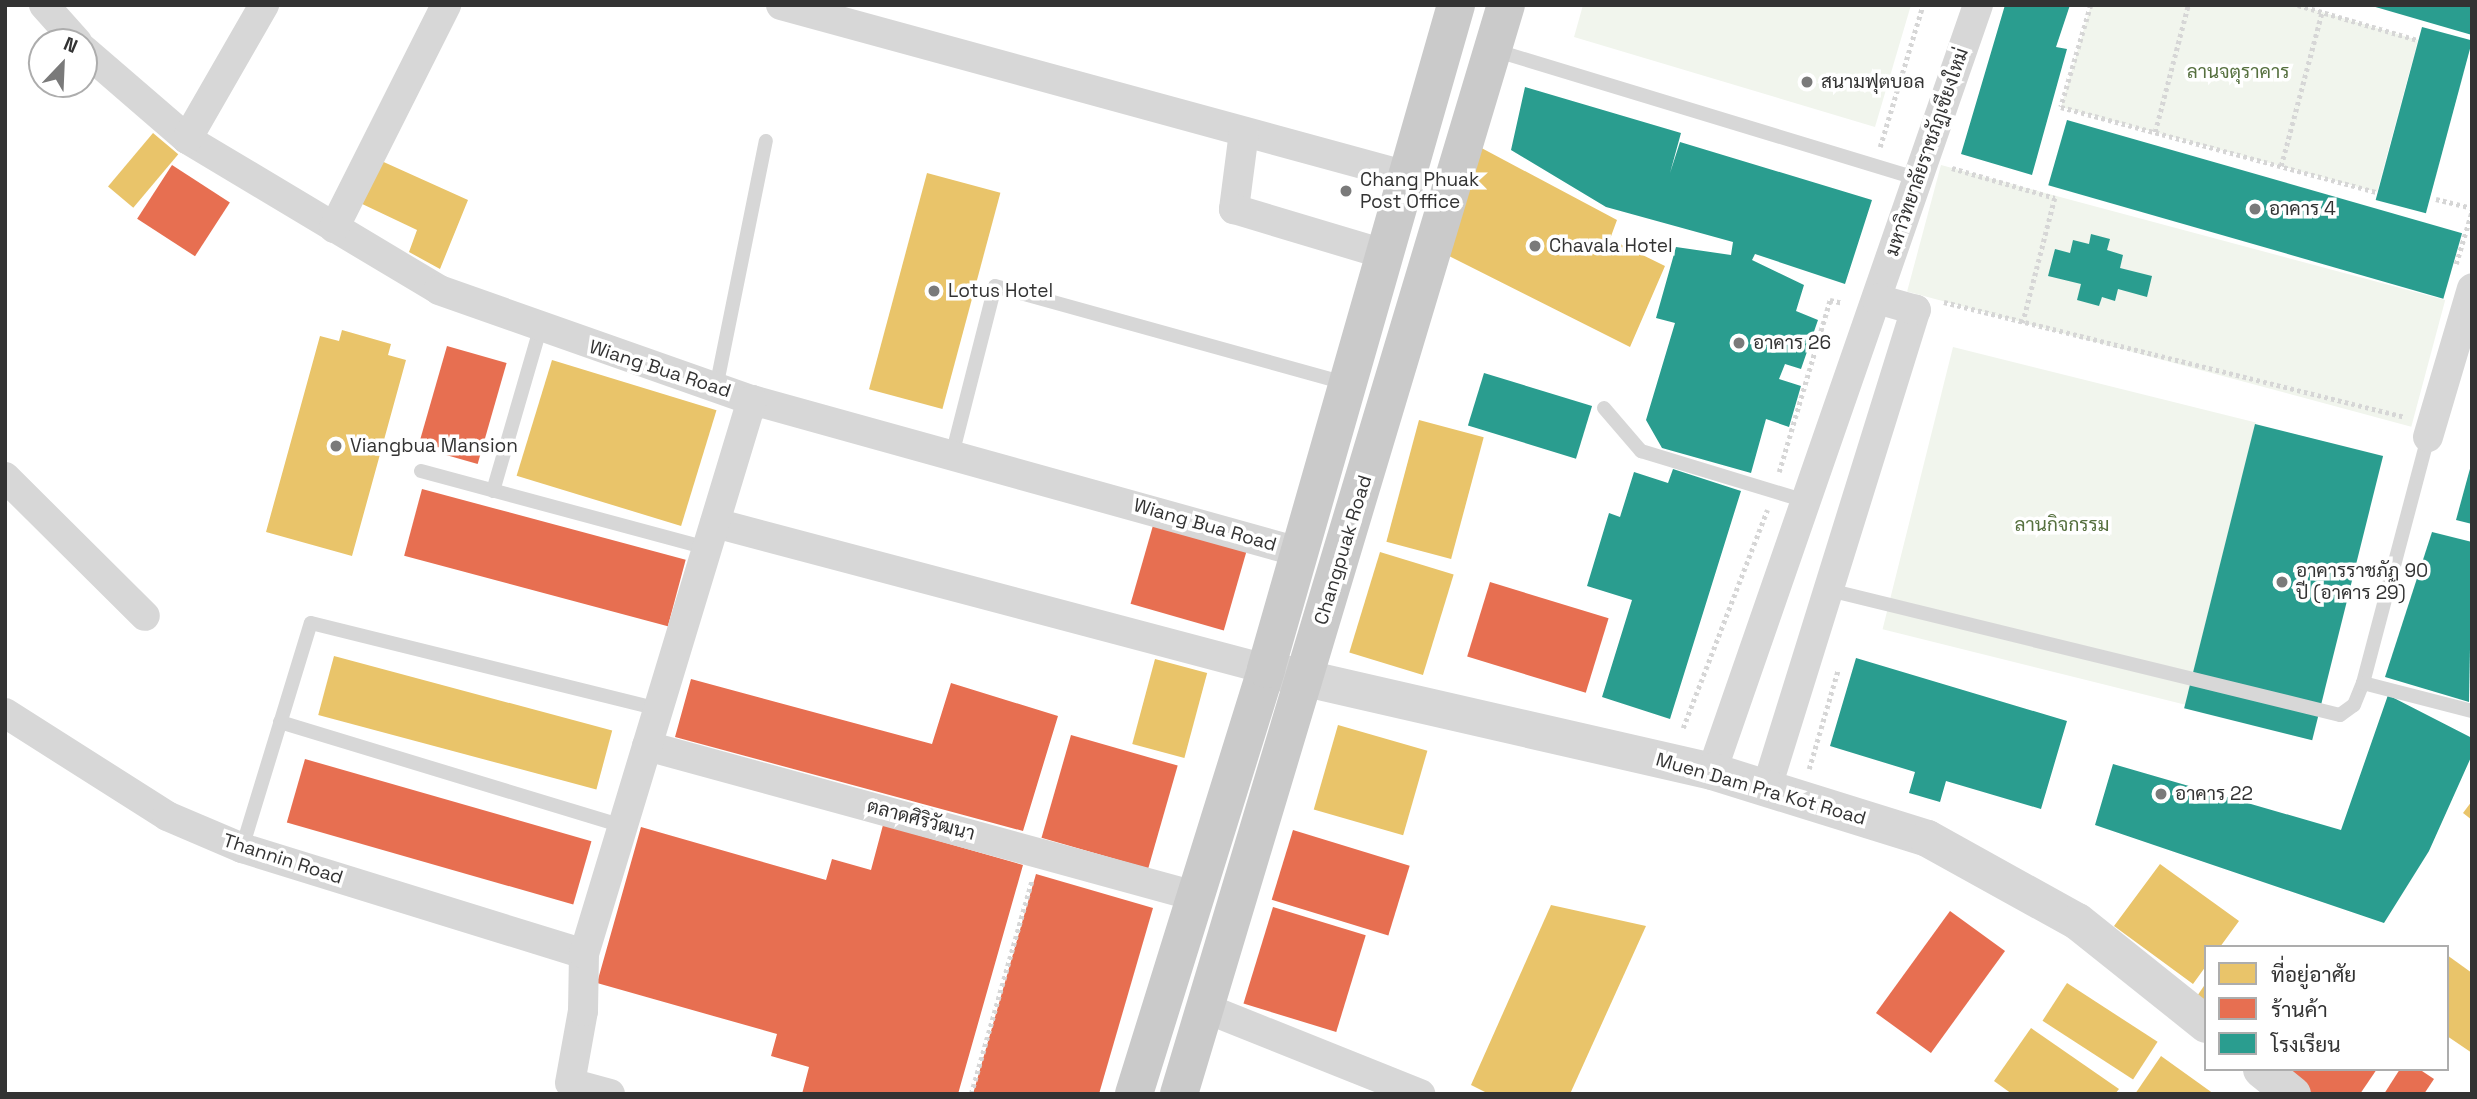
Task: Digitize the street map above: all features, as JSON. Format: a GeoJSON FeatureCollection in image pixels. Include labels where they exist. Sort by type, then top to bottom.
{"type":"FeatureCollection","features":[{"type":"Feature","properties":{"kind":"main road"},"geometry":{"type":"LineString","coordinates":[[1134,1094],[1266,669],[1456,5]]}},
{"type":"Feature","properties":{"kind":"main road","name":"Changpuak Road"},"geometry":{"type":"LineString","coordinates":[[1179,1094],[1506,5]]}},
{"type":"Feature","properties":{"kind":"street"},"geometry":{"type":"LineString","coordinates":[[44,5],[65,28]]}},
{"type":"Feature","properties":{"kind":"street"},"geometry":{"type":"LineString","coordinates":[[187,139],[264,5]]}},
{"type":"Feature","properties":{"kind":"street"},"geometry":{"type":"LineString","coordinates":[[334,228],[446,5]]}},
{"type":"Feature","properties":{"kind":"street"},"geometry":{"type":"LineString","coordinates":[[781,5],[1407,176]]}},
{"type":"Feature","properties":{"kind":"street","name":"มหาวิทยาลัยราชภัฏเชียงใหม่"},"geometry":{"type":"LineString","coordinates":[[1713,771],[1877,299],[1929,172],[1978,5]]}},
{"type":"Feature","properties":{"kind":"street","name":"Wiang Bua Road"},"geometry":{"type":"LineString","coordinates":[[98,62],[187,139],[439,290],[540,329],[752,400],[1299,552]]}},
{"type":"Feature","properties":{"kind":"street"},"geometry":{"type":"LineString","coordinates":[[1244,132],[1234,209],[1384,254]]}},
{"type":"Feature","properties":{"kind":"street"},"geometry":{"type":"LineString","coordinates":[[1767,787],[1916,310],[1877,299]]}},
{"type":"Feature","properties":{"kind":"street"},"geometry":{"type":"LineString","coordinates":[[2428,437],[2465,299]]}},
{"type":"Feature","properties":{"kind":"street"},"geometry":{"type":"LineString","coordinates":[[610,1094],[569,1088],[583,1012],[584,954],[752,400]]}},
{"type":"Feature","properties":{"kind":"street"},"geometry":{"type":"LineString","coordinates":[[5,477],[145,616]]}},
{"type":"Feature","properties":{"kind":"street"},"geometry":{"type":"LineString","coordinates":[[711,535],[1266,669]]}},
{"type":"Feature","properties":{"kind":"street","name":"Muen Dam Pra Kot Road"},"geometry":{"type":"LineString","coordinates":[[1266,669],[1713,771],[1927,838],[2077,921],[2204,1022]]}},
{"type":"Feature","properties":{"kind":"street","name":"Thannin Road"},"geometry":{"type":"LineString","coordinates":[[5,713],[167,816],[242,848],[584,954]]}},
{"type":"Feature","properties":{"kind":"street","name":"ตลาดศิริวัฒนา"},"geometry":{"type":"LineString","coordinates":[[647,746],[1195,895]]}},
{"type":"Feature","properties":{"kind":"street"},"geometry":{"type":"LineString","coordinates":[[1205,1008],[1420,1094]]}},
{"type":"Feature","properties":{"kind":"street"},"geometry":{"type":"LineString","coordinates":[[2263,1071],[2292,1094]]}},
{"type":"Feature","properties":{"kind":"lane"},"geometry":{"type":"LineString","coordinates":[[1493,49],[1929,172]]}},
{"type":"Feature","properties":{"kind":"lane"},"geometry":{"type":"LineString","coordinates":[[716,388],[766,141]]}},
{"type":"Feature","properties":{"kind":"lane"},"geometry":{"type":"LineString","coordinates":[[952,455],[995,286],[1346,383]]}},
{"type":"Feature","properties":{"kind":"lane"},"geometry":{"type":"LineString","coordinates":[[494,491],[540,329]]}},
{"type":"Feature","properties":{"kind":"lane"},"geometry":{"type":"LineString","coordinates":[[1604,408],[1641,451],[1806,501]]}},
{"type":"Feature","properties":{"kind":"lane"},"geometry":{"type":"LineString","coordinates":[[1829,590],[2323,715],[2340,715],[2354,705],[2363,683],[2428,437]]}},
{"type":"Feature","properties":{"kind":"lane"},"geometry":{"type":"LineString","coordinates":[[421,471],[494,491],[711,535]]}},
{"type":"Feature","properties":{"kind":"lane"},"geometry":{"type":"LineString","coordinates":[[242,848],[311,623],[658,709]]}},
{"type":"Feature","properties":{"kind":"lane"},"geometry":{"type":"LineString","coordinates":[[2363,683],[2472,711]]}},
{"type":"Feature","properties":{"kind":"lane"},"geometry":{"type":"LineString","coordinates":[[280,722],[623,826]]}},
{"type":"Feature","properties":{"kind":"path"},"geometry":{"type":"LineString","coordinates":[[1880,148],[1923,5]]}},
{"type":"Feature","properties":{"kind":"path"},"geometry":{"type":"LineString","coordinates":[[2091,5],[2061,107],[2376,191]]}},
{"type":"Feature","properties":{"kind":"path"},"geometry":{"type":"LineString","coordinates":[[2155,132],[2188,5]]}},
{"type":"Feature","properties":{"kind":"path"},"geometry":{"type":"LineString","coordinates":[[2298,5],[2418,40]]}},
{"type":"Feature","properties":{"kind":"path"},"geometry":{"type":"LineString","coordinates":[[2281,166],[2322,12]]}},
{"type":"Feature","properties":{"kind":"path"},"geometry":{"type":"LineString","coordinates":[[1929,172],[2055,198],[2023,323]]}},
{"type":"Feature","properties":{"kind":"path"},"geometry":{"type":"LineString","coordinates":[[2436,199],[2472,210],[2465,299]]}},
{"type":"Feature","properties":{"kind":"path"},"geometry":{"type":"LineString","coordinates":[[1683,728],[1773,493],[1830,300],[1843,304],[1848,291]]}},
{"type":"Feature","properties":{"kind":"path"},"geometry":{"type":"LineString","coordinates":[[1931,298],[2406,417],[2409,406]]}},
{"type":"Feature","properties":{"kind":"path"},"geometry":{"type":"LineString","coordinates":[[971,1094],[1040,852]]}},
{"type":"Feature","properties":{"kind":"green space","name":"สนามฟุตบอล"},"geometry":{"type":"Polygon","coordinates":[[[1583,5],[1911,5],[1875,127],[1574,37],[1583,5]]]}},
{"type":"Feature","properties":{"kind":"green space","name":"ลานจตุราคาร"},"geometry":{"type":"Polygon","coordinates":[[[2091,5],[2298,5],[2418,40],[2377,192],[2061,107],[2091,5]]]}},
{"type":"Feature","properties":{"kind":"green space"},"geometry":{"type":"Polygon","coordinates":[[[1941,165],[2445,300],[2411,427],[1907,292],[1941,165]]]}},
{"type":"Feature","properties":{"kind":"green space","name":"ลานกิจกรรม"},"geometry":{"type":"Polygon","coordinates":[[[1953,347],[2256,422],[2185,705],[1883,629],[1953,347]]]}},
{"type":"Feature","properties":{"kind":"building: ที่อยู่อาศัย"},"geometry":{"type":"Polygon","coordinates":[[[153,133],[178,154],[133,208],[108,187],[153,133]]]}},
{"type":"Feature","properties":{"kind":"building: ที่อยู่อาศัย","name":"Chavala Hotel"},"geometry":{"type":"Polygon","coordinates":[[[1474,144],[1617,220],[1610,239],[1665,266],[1630,347],[1443,253],[1474,144]]]}},
{"type":"Feature","properties":{"kind":"building: ที่อยู่อาศัย"},"geometry":{"type":"Polygon","coordinates":[[[377,159],[468,200],[440,269],[409,252],[417,230],[358,202],[377,159]]]}},
{"type":"Feature","properties":{"kind":"building: ที่อยู่อาศัย","name":"Lotus Hotel"},"geometry":{"type":"Polygon","coordinates":[[[927,173],[1000,193],[942,409],[869,389],[927,173]]]}},
{"type":"Feature","properties":{"kind":"building: ที่อยู่อาศัย","name":"Viangbua Mansion"},"geometry":{"type":"Polygon","coordinates":[[[342,330],[391,344],[388,355],[406,360],[352,556],[266,532],[320,336],[339,341],[342,330]]]}},
{"type":"Feature","properties":{"kind":"building: ที่อยู่อาศัย"},"geometry":{"type":"Polygon","coordinates":[[[552,360],[716,410],[681,526],[517,476],[552,360]]]}},
{"type":"Feature","properties":{"kind":"building: ที่อยู่อาศัย"},"geometry":{"type":"Polygon","coordinates":[[[1419,420],[1484,437],[1451,559],[1386,542],[1419,420]]]}},
{"type":"Feature","properties":{"kind":"building: ที่อยู่อาศัย"},"geometry":{"type":"Polygon","coordinates":[[[1380,552],[1454,575],[1423,675],[1349,652],[1380,552]]]}},
{"type":"Feature","properties":{"kind":"building: ที่อยู่อาศัย"},"geometry":{"type":"Polygon","coordinates":[[[334,656],[612,731],[596,789],[318,715],[334,656]]]}},
{"type":"Feature","properties":{"kind":"building: ที่อยู่อาศัย"},"geometry":{"type":"Polygon","coordinates":[[[1155,659],[1207,673],[1184,758],[1132,744],[1155,659]]]}},
{"type":"Feature","properties":{"kind":"building: ที่อยู่อาศัย"},"geometry":{"type":"Polygon","coordinates":[[[1338,725],[1427,751],[1403,835],[1314,810],[1338,725]]]}},
{"type":"Feature","properties":{"kind":"building: ที่อยู่อาศัย"},"geometry":{"type":"Polygon","coordinates":[[[2472,801],[2472,820],[2463,813],[2472,801]]]}},
{"type":"Feature","properties":{"kind":"building: ที่อยู่อาศัย"},"geometry":{"type":"Polygon","coordinates":[[[2160,864],[2239,921],[2221,945],[2204,945],[2204,969],[2193,984],[2114,926],[2160,864]]]}},
{"type":"Feature","properties":{"kind":"building: ที่อยู่อาศัย"},"geometry":{"type":"Polygon","coordinates":[[[1551,905],[1646,926],[1570,1094],[1489,1094],[1471,1085],[1551,905]]]}},
{"type":"Feature","properties":{"kind":"building: ที่อยู่อาศัย"},"geometry":{"type":"Polygon","coordinates":[[[2449,956],[2472,973],[2472,1053],[2449,1037],[2449,956]]]}},
{"type":"Feature","properties":{"kind":"building: ที่อยู่อาศัย"},"geometry":{"type":"Polygon","coordinates":[[[2067,983],[2158,1042],[2133,1080],[2042,1021],[2067,983]]]}},
{"type":"Feature","properties":{"kind":"building: ที่อยู่อาศัย"},"geometry":{"type":"Polygon","coordinates":[[[2204,986],[2204,1010],[2193,1002],[2204,986]]]}},
{"type":"Feature","properties":{"kind":"building: ที่อยู่อาศัย"},"geometry":{"type":"Polygon","coordinates":[[[2031,1028],[2119,1089],[2115,1094],[2012,1094],[1994,1081],[2031,1028]]]}},
{"type":"Feature","properties":{"kind":"building: ที่อยู่อาศัย"},"geometry":{"type":"Polygon","coordinates":[[[2161,1056],[2214,1094],[2135,1094],[2161,1056]]]}},
{"type":"Feature","properties":{"kind":"building: ร้านค้า"},"geometry":{"type":"Polygon","coordinates":[[[172,165],[230,203],[195,256],[137,219],[172,165]]]}},
{"type":"Feature","properties":{"kind":"building: ร้านค้า"},"geometry":{"type":"Polygon","coordinates":[[[447,346],[507,363],[478,464],[418,447],[447,346]]]}},
{"type":"Feature","properties":{"kind":"building: ร้านค้า"},"geometry":{"type":"Polygon","coordinates":[[[422,489],[686,560],[668,626],[404,556],[422,489]]]}},
{"type":"Feature","properties":{"kind":"building: ร้านค้า"},"geometry":{"type":"Polygon","coordinates":[[[1154,522],[1247,549],[1224,630],[1131,604],[1154,522]]]}},
{"type":"Feature","properties":{"kind":"building: ร้านค้า"},"geometry":{"type":"Polygon","coordinates":[[[1490,582],[1609,618],[1586,693],[1467,657],[1490,582]]]}},
{"type":"Feature","properties":{"kind":"building: ร้านค้า"},"geometry":{"type":"Polygon","coordinates":[[[691,679],[932,744],[951,683],[1058,716],[1023,831],[675,737],[691,679]]]}},
{"type":"Feature","properties":{"kind":"building: ร้านค้า"},"geometry":{"type":"Polygon","coordinates":[[[1071,735],[1178,766],[1148,868],[1042,838],[1071,735]]]}},
{"type":"Feature","properties":{"kind":"building: ร้านค้า"},"geometry":{"type":"Polygon","coordinates":[[[305,759],[591,841],[573,905],[287,822],[305,759]]]}},
{"type":"Feature","properties":{"kind":"building: ร้านค้า"},"geometry":{"type":"Polygon","coordinates":[[[883,825],[1023,865],[958,1094],[802,1094],[809,1067],[771,1056],[777,1034],[597,983],[641,827],[826,880],[832,859],[871,870],[883,825]]]}},
{"type":"Feature","properties":{"kind":"building: ร้านค้า"},"geometry":{"type":"Polygon","coordinates":[[[1293,830],[1410,866],[1388,935],[1272,900],[1293,830]]]}},
{"type":"Feature","properties":{"kind":"building: ร้านค้า"},"geometry":{"type":"Polygon","coordinates":[[[1036,874],[1153,908],[1099,1094],[973,1094],[1036,874]]]}},
{"type":"Feature","properties":{"kind":"building: ร้านค้า"},"geometry":{"type":"Polygon","coordinates":[[[1273,907],[1366,935],[1336,1032],[1243,1004],[1273,907]]]}},
{"type":"Feature","properties":{"kind":"building: ร้านค้า"},"geometry":{"type":"Polygon","coordinates":[[[1950,911],[2005,951],[1931,1053],[1876,1013],[1950,911]]]}},
{"type":"Feature","properties":{"kind":"building: ร้านค้า"},"geometry":{"type":"Polygon","coordinates":[[[2279,1071],[2376,1071],[2360,1094],[2311,1094],[2279,1071]]]}},
{"type":"Feature","properties":{"kind":"building: ร้านค้า"},"geometry":{"type":"Polygon","coordinates":[[[2399,1071],[2422,1071],[2434,1079],[2424,1094],[2384,1094],[2399,1071]]]}},
{"type":"Feature","properties":{"kind":"building: โรงเรียน"},"geometry":{"type":"Polygon","coordinates":[[[2005,5],[2070,5],[2056,47],[2067,49],[2032,175],[1961,154],[2005,5]]]}},
{"type":"Feature","properties":{"kind":"building: โรงเรียน"},"geometry":{"type":"Polygon","coordinates":[[[2372,5],[2472,5],[2472,35],[2372,6],[2372,5]]]}},
{"type":"Feature","properties":{"kind":"building: โรงเรียน"},"geometry":{"type":"Polygon","coordinates":[[[2422,27],[2472,40],[2426,213],[2376,200],[2422,27]]]}},
{"type":"Feature","properties":{"kind":"building: โรงเรียน"},"geometry":{"type":"Polygon","coordinates":[[[1525,87],[1681,133],[1670,173],[1680,142],[1872,200],[1845,284],[1755,254],[1752,260],[1804,285],[1796,311],[1818,320],[1801,369],[1785,364],[1779,379],[1801,386],[1789,427],[1766,419],[1751,473],[1662,448],[1646,420],[1675,323],[1656,318],[1676,247],[1731,255],[1733,242],[1606,207],[1511,150],[1525,87]]]}},
{"type":"Feature","properties":{"kind":"building: โรงเรียน","name":"อาคาร 4"},"geometry":{"type":"Polygon","coordinates":[[[2067,120],[2462,233],[2443,299],[2048,185],[2067,120]]]}},
{"type":"Feature","properties":{"kind":"building: โรงเรียน"},"geometry":{"type":"Polygon","coordinates":[[[2091,234],[2110,239],[2107,250],[2123,255],[2120,268],[2152,276],[2147,297],[2118,289],[2115,301],[2102,297],[2099,306],[2077,300],[2081,284],[2048,276],[2055,249],[2070,253],[2073,240],[2089,244],[2091,234]]]}},
{"type":"Feature","properties":{"kind":"building: โรงเรียน"},"geometry":{"type":"Polygon","coordinates":[[[1484,373],[1592,406],[1576,459],[1468,426],[1484,373]]]}},
{"type":"Feature","properties":{"kind":"building: โรงเรียน","name":"อาคารราชภัฏ 90 ปี (อาคาร 29)"},"geometry":{"type":"Polygon","coordinates":[[[2255,424],[2383,456],[2312,740],[2184,708],[2255,424]]]}},
{"type":"Feature","properties":{"kind":"building: โรงเรียน"},"geometry":{"type":"Polygon","coordinates":[[[2472,465],[2472,524],[2456,520],[2472,465]]]}},
{"type":"Feature","properties":{"kind":"building: โรงเรียน"},"geometry":{"type":"Polygon","coordinates":[[[1673,469],[1741,491],[1670,719],[1602,697],[1632,600],[1587,586],[1609,513],[1620,517],[1634,472],[1668,483],[1673,469]]]}},
{"type":"Feature","properties":{"kind":"building: โรงเรียน"},"geometry":{"type":"Polygon","coordinates":[[[2432,532],[2472,542],[2469,702],[2385,677],[2432,532]]]}},
{"type":"Feature","properties":{"kind":"building: โรงเรียน"},"geometry":{"type":"Polygon","coordinates":[[[1856,658],[2067,721],[2041,809],[1946,781],[1940,802],[1909,793],[1915,772],[1830,746],[1856,658]]]}},
{"type":"Feature","properties":{"kind":"building: โรงเรียน","name":"อาคาร 22"},"geometry":{"type":"Polygon","coordinates":[[[2388,695],[2472,738],[2472,755],[2429,851],[2384,923],[2095,825],[2113,764],[2341,830],[2388,695]]]}},
{"type":"Feature","properties":{"kind":"place","name":"สนามฟุตบอล"},"geometry":{"type":"Point","coordinates":[1807,82]}},
{"type":"Feature","properties":{"kind":"place","name":"Chang Phuak Post Office"},"geometry":{"type":"Point","coordinates":[1346,191]}},
{"type":"Feature","properties":{"kind":"place","name":"อาคาร 4"},"geometry":{"type":"Point","coordinates":[2255,209]}},
{"type":"Feature","properties":{"kind":"place","name":"Chavala Hotel"},"geometry":{"type":"Point","coordinates":[1535,246]}},
{"type":"Feature","properties":{"kind":"place","name":"Lotus Hotel"},"geometry":{"type":"Point","coordinates":[934,291]}},
{"type":"Feature","properties":{"kind":"place","name":"อาคาร 26"},"geometry":{"type":"Point","coordinates":[1739,343]}},
{"type":"Feature","properties":{"kind":"place","name":"Viangbua Mansion"},"geometry":{"type":"Point","coordinates":[336,446]}},
{"type":"Feature","properties":{"kind":"place","name":"อาคารราชภัฏ 90 ปี (อาคาร 29)"},"geometry":{"type":"Point","coordinates":[2282,582]}},
{"type":"Feature","properties":{"kind":"place","name":"อาคาร 22"},"geometry":{"type":"Point","coordinates":[2161,794]}}]}
